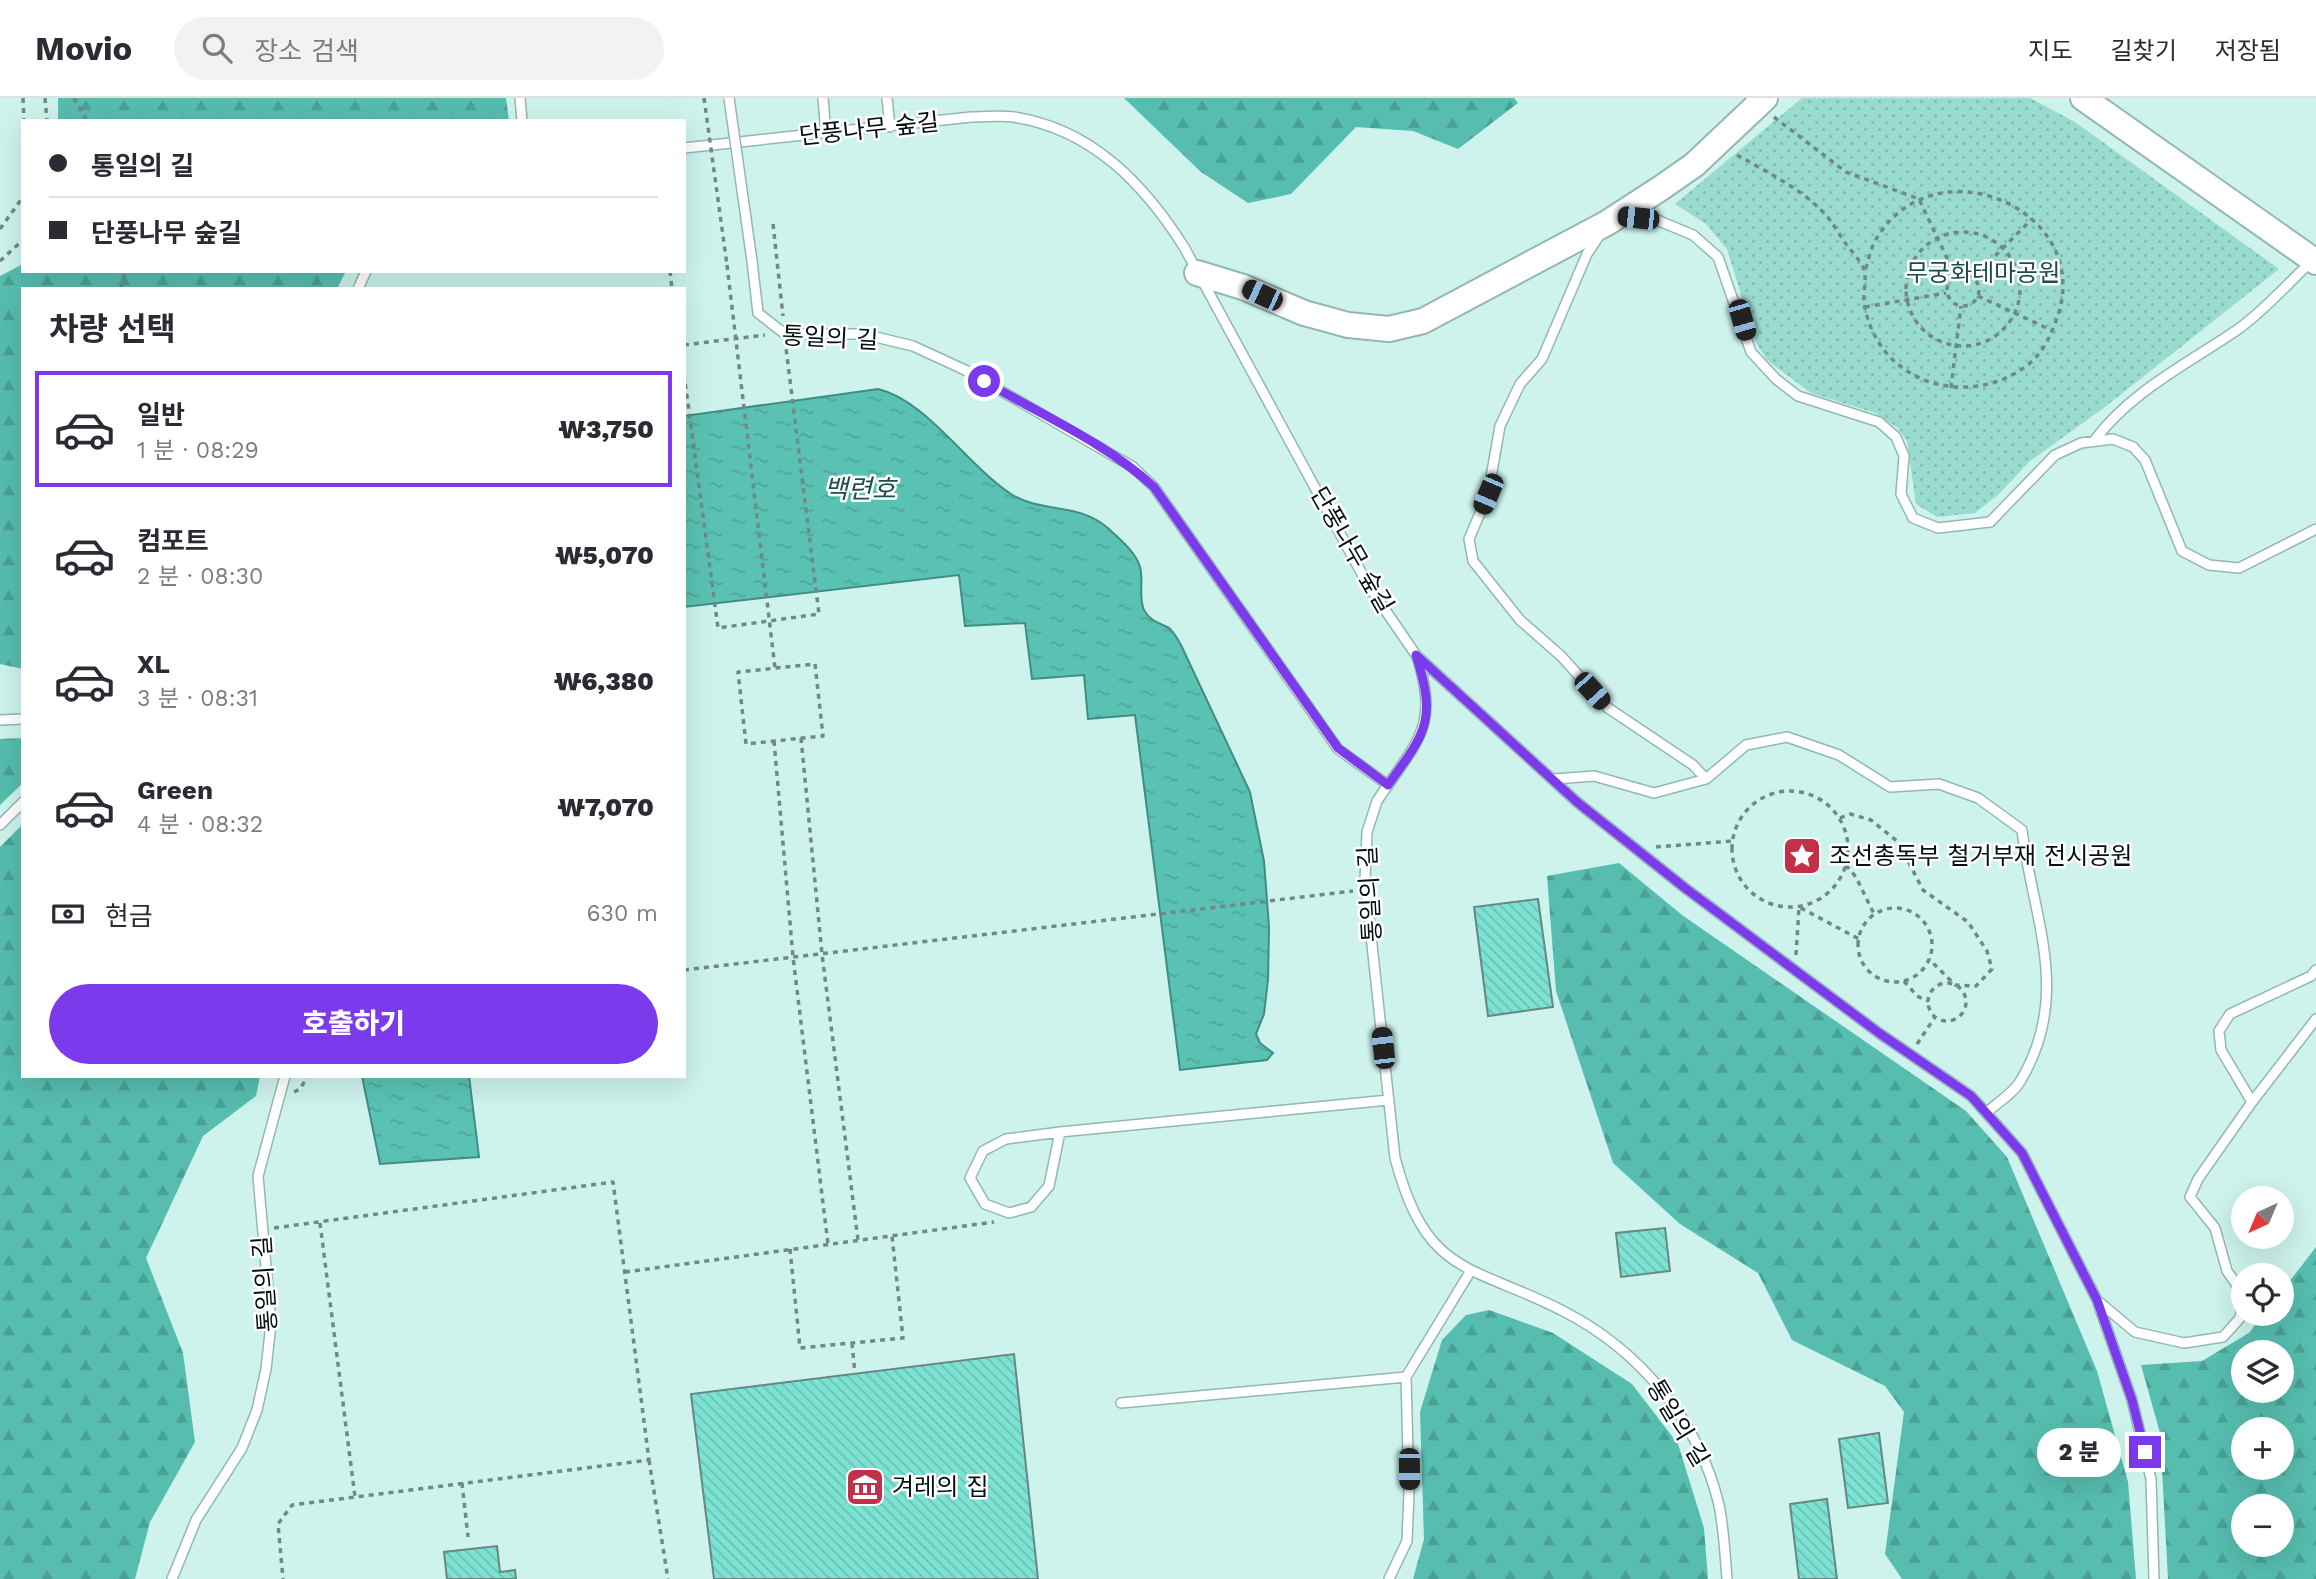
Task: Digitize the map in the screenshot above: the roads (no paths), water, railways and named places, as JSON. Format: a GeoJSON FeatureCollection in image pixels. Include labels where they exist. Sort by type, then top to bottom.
{"type":"FeatureCollection","features":[{"type":"Feature","properties":{"kind":"street"},"geometry":{"type":"LineString","coordinates":[[2083,98],[2314,261]]}},
{"type":"Feature","properties":{"kind":"street"},"geometry":{"type":"LineString","coordinates":[[1198,273],[1243,287],[1304,313],[1348,325],[1389,329],[1423,321],[1613,219],[1693,165],[1762,101]]}},
{"type":"Feature","properties":{"kind":"lane"},"geometry":{"type":"LineString","coordinates":[[520,98],[522,119]]}},
{"type":"Feature","properties":{"kind":"lane","name":"통일의 길"},"geometry":{"type":"LineString","coordinates":[[729,98],[758,313],[785,334],[863,334],[913,346],[965,370],[1133,467],[1154,487],[1338,748],[1388,785],[1377,801],[1367,832],[1366,890],[1395,1158],[1405,1196],[1432,1242],[1470,1272],[1564,1312],[1597,1331],[1621,1347],[1660,1387],[1677,1412],[1711,1479],[1723,1529],[1727,1579]]}},
{"type":"Feature","properties":{"kind":"lane"},"geometry":{"type":"LineString","coordinates":[[823,98],[826,134]]}},
{"type":"Feature","properties":{"kind":"lane"},"geometry":{"type":"LineString","coordinates":[[887,98],[890,127]]}},
{"type":"Feature","properties":{"kind":"lane","name":"단풍나무 숲길"},"geometry":{"type":"LineString","coordinates":[[686,148],[971,117],[1013,117],[1040,123],[1084,142],[1116,162],[1150,198],[1198,273],[1368,585],[1416,655],[1636,849],[1795,971],[1971,1096],[2022,1153],[2097,1300],[2132,1400],[2151,1479],[2154,1579]]}},
{"type":"Feature","properties":{"kind":"lane"},"geometry":{"type":"LineString","coordinates":[[1706,779],[1693,765],[1608,708],[1561,656],[1520,620],[1473,561],[1469,539],[1488,494],[1500,426],[1520,384],[1542,359],[1587,254],[1613,219],[1657,220],[1693,235],[1718,257],[1751,352],[1776,379],[1798,396],[1879,422],[1896,437],[1903,456],[1901,494],[1913,518],[1938,528],[1990,522],[2056,454],[2081,443],[2113,439],[2133,447],[2146,460],[2182,551],[2209,565],[2239,568],[2316,529]]}},
{"type":"Feature","properties":{"kind":"lane"},"geometry":{"type":"LineString","coordinates":[[2094,441],[2109,421],[2165,376],[2240,328],[2314,261]]}},
{"type":"Feature","properties":{"kind":"lane"},"geometry":{"type":"LineString","coordinates":[[1388,785],[1419,743],[1427,724],[1424,679],[1416,655]]}},
{"type":"Feature","properties":{"kind":"lane"},"geometry":{"type":"LineString","coordinates":[[0,720],[21,719]]}},
{"type":"Feature","properties":{"kind":"lane"},"geometry":{"type":"LineString","coordinates":[[1554,779],[1594,776],[1654,793],[1706,779],[1746,745],[1787,737],[1839,755],[1890,787],[1939,784],[1978,798],[2022,830],[2026,863],[2042,924],[2048,996],[2040,1039],[2020,1082],[1986,1114]]}},
{"type":"Feature","properties":{"kind":"lane"},"geometry":{"type":"LineString","coordinates":[[0,825],[21,804]]}},
{"type":"Feature","properties":{"kind":"lane"},"geometry":{"type":"LineString","coordinates":[[2252,1102],[2221,1050],[2219,1031],[2230,1014],[2311,976],[2316,970]]}},
{"type":"Feature","properties":{"kind":"lane"},"geometry":{"type":"LineString","coordinates":[[2231,1277],[2215,1228],[2190,1197],[2198,1179],[2252,1102],[2316,1019]]}},
{"type":"Feature","properties":{"kind":"lane","name":"통일의 길"},"geometry":{"type":"LineString","coordinates":[[172,1579],[196,1520],[236,1457],[257,1410],[266,1369],[271,1324],[258,1177],[284,1078]]}},
{"type":"Feature","properties":{"kind":"lane"},"geometry":{"type":"LineString","coordinates":[[1060,1132],[1049,1185],[1031,1207],[1009,1213],[985,1203],[970,1178],[983,1151],[1006,1139],[1060,1132],[1389,1100]]}},
{"type":"Feature","properties":{"kind":"lane"},"geometry":{"type":"LineString","coordinates":[[1389,1579],[1407,1541],[1406,1377],[1470,1272]]}},
{"type":"Feature","properties":{"kind":"lane"},"geometry":{"type":"LineString","coordinates":[[2097,1300],[2135,1332],[2185,1343],[2223,1337],[2233,1326]]}},
{"type":"Feature","properties":{"kind":"lane"},"geometry":{"type":"LineString","coordinates":[[1121,1403],[1406,1377]]}},
{"type":"Feature","properties":{"kind":"water","name":"백련호"},"geometry":{"type":"Polygon","coordinates":[[[878,389],[913,406],[1011,494],[1035,504],[1086,515],[1110,530],[1128,547],[1140,567],[1144,610],[1152,619],[1169,628],[1179,641],[1250,792],[1264,861],[1269,927],[1264,1014],[1256,1034],[1260,1043],[1273,1053],[1267,1060],[1180,1070],[1135,715],[1088,719],[1084,675],[1032,679],[1025,623],[965,626],[959,575],[686,607],[686,416],[878,389]]]}},
{"type":"Feature","properties":{"kind":"water"},"geometry":{"type":"Polygon","coordinates":[[[362,1078],[469,1078],[479,1157],[380,1164],[362,1078]]]}},
{"type":"Feature","properties":{"kind":"place","name":"조선총독부 철거부재 전시공원"},"geometry":{"type":"Point","coordinates":[1802,856]}},
{"type":"Feature","properties":{"kind":"place","name":"겨레의 집"},"geometry":{"type":"Point","coordinates":[865,1487]}},
{"type":"Feature","properties":{"kind":"park label","name":"무궁화테마공원"},"geometry":{"type":"Point","coordinates":[1983,273]}}]}
